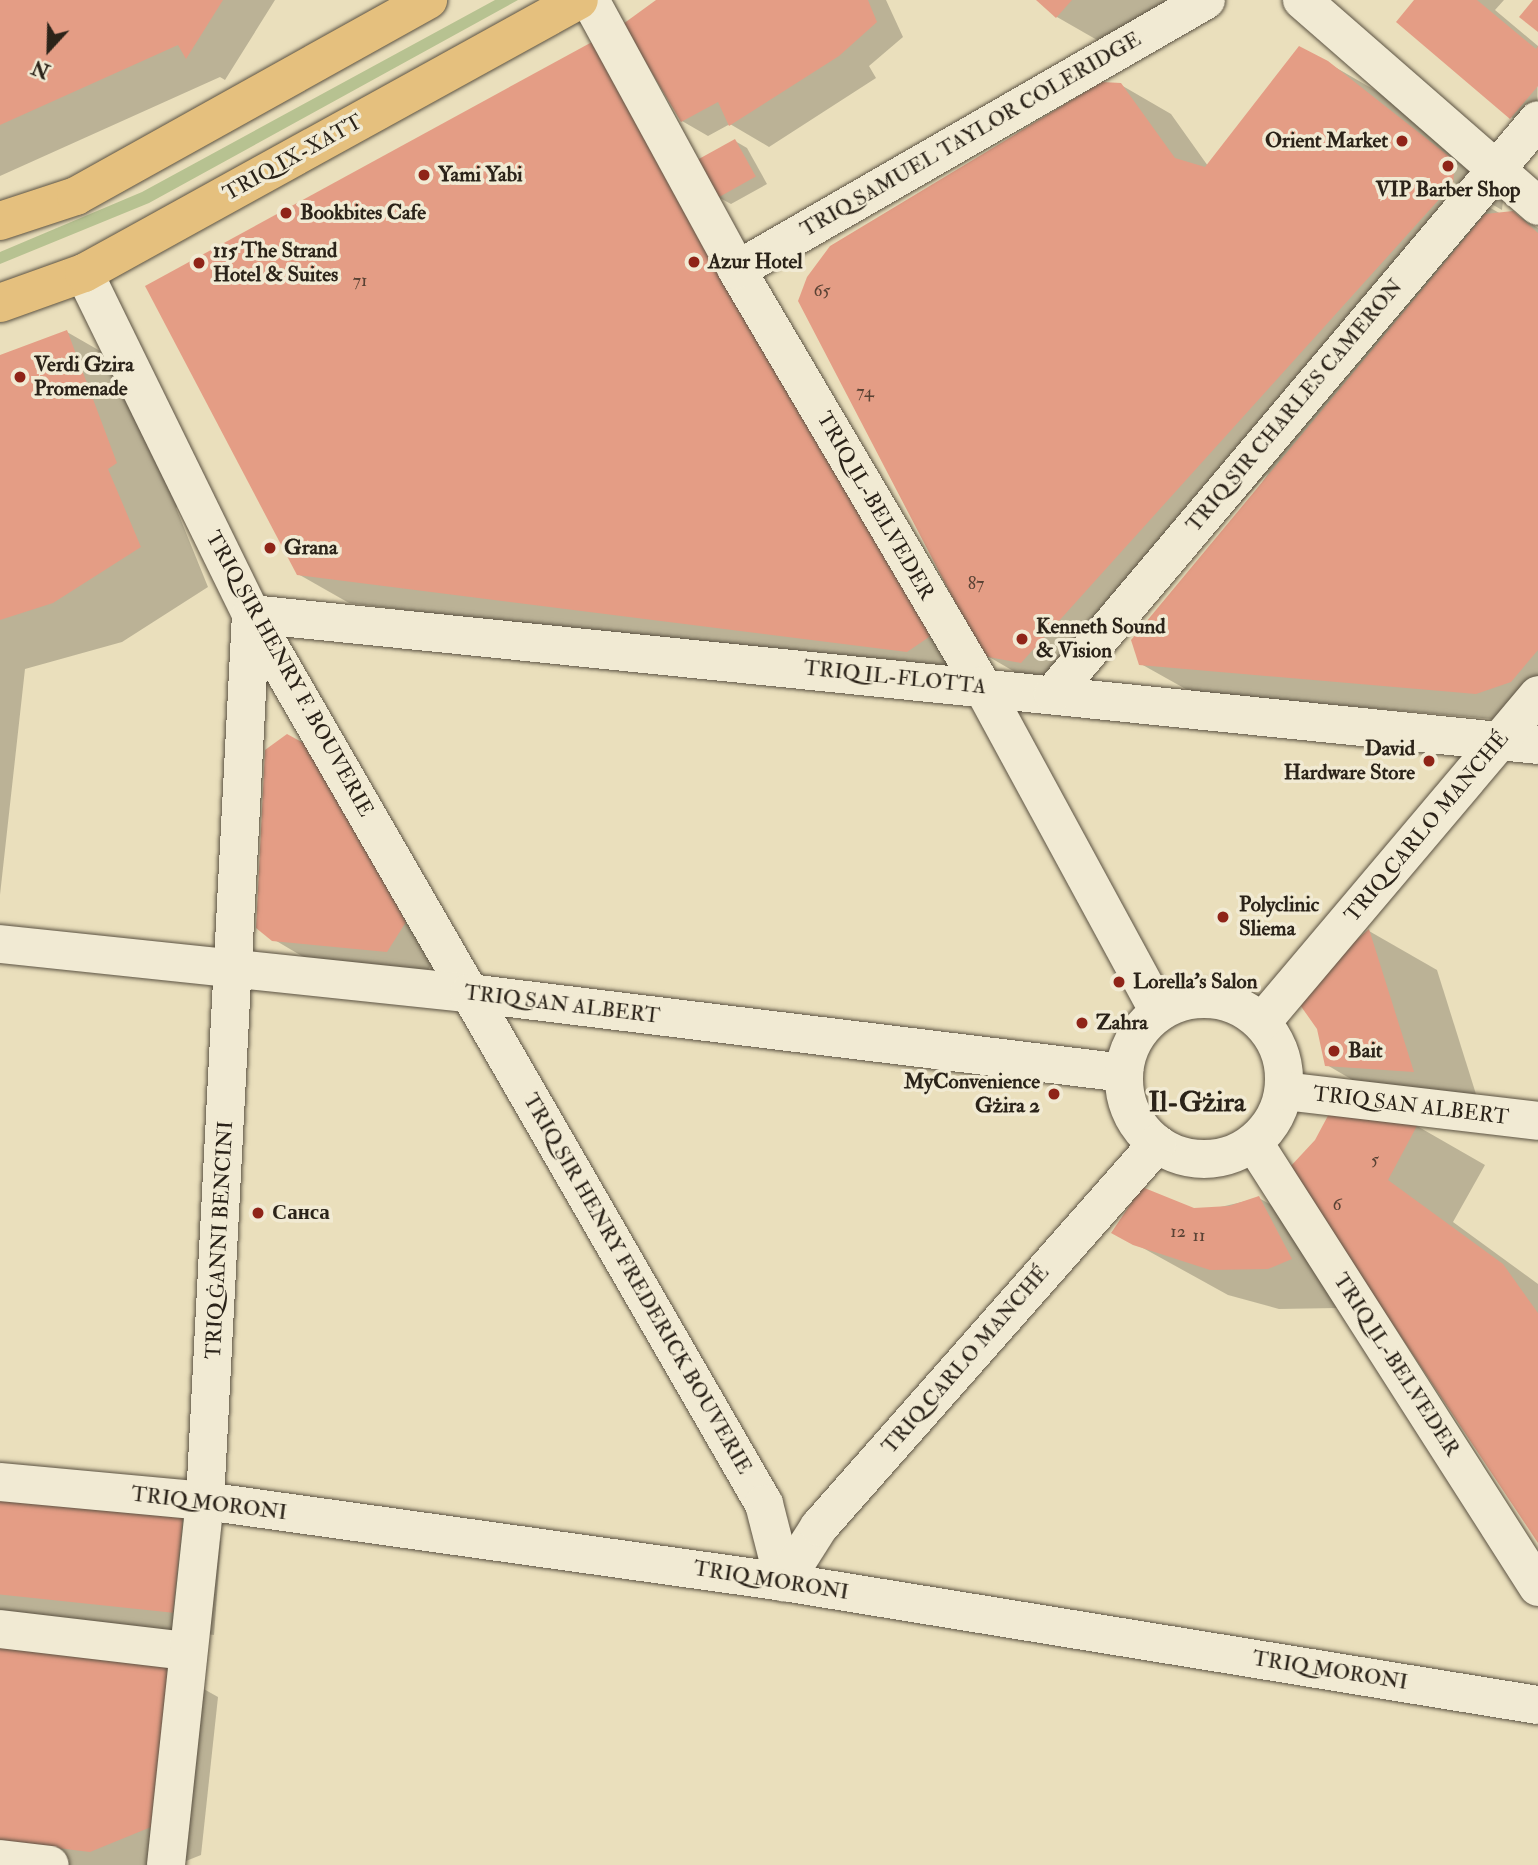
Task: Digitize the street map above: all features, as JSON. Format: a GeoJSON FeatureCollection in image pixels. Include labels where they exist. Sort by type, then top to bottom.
{"type":"FeatureCollection","features":[{"type":"Feature","properties":{"kind":"main road"},"geometry":{"type":"LineString","coordinates":[[0,221],[76,197],[428,0]]}},
{"type":"Feature","properties":{"kind":"main road","name":"TRIQ IX-XATT"},"geometry":{"type":"LineString","coordinates":[[0,303],[84,273],[579,0]]}},
{"type":"Feature","properties":{"kind":"street","name":"TRIQ IL-BELVEDER"},"geometry":{"type":"LineString","coordinates":[[590,0],[737,270],[982,687],[1159,1012]]}},
{"type":"Feature","properties":{"kind":"street","name":"TRIQ SAMUEL TAYLOR COLERIDGE"},"geometry":{"type":"LineString","coordinates":[[737,270],[1206,0]]}},
{"type":"Feature","properties":{"kind":"street"},"geometry":{"type":"LineString","coordinates":[[1302,0],[1538,206]]}},
{"type":"Feature","properties":{"kind":"street","name":"TRIQ SIR CHARLES CAMERON"},"geometry":{"type":"LineString","coordinates":[[1054,694],[1538,120]]}},
{"type":"Feature","properties":{"kind":"street","name":"TRIQ SIR HENRY F. BOUVERIE"},"geometry":{"type":"LineString","coordinates":[[84,273],[251,614],[469,993]]}},
{"type":"Feature","properties":{"kind":"street","name":"TRIQ IL-FLOTTA"},"geometry":{"type":"LineString","coordinates":[[251,614],[1054,694],[1538,746]]}},
{"type":"Feature","properties":{"kind":"street","name":"TRIQ ĠANNI BENCINI"},"geometry":{"type":"LineString","coordinates":[[166,1865],[205,1501],[236,967],[251,614]]}},
{"type":"Feature","properties":{"kind":"street","name":"TRIQ CARLO MANCHÉ"},"geometry":{"type":"LineString","coordinates":[[1262,1022],[1538,695]]}},
{"type":"Feature","properties":{"kind":"street","name":"TRIQ SAN ALBERT"},"geometry":{"type":"LineString","coordinates":[[0,944],[469,993],[1124,1073]]}},
{"type":"Feature","properties":{"kind":"street","name":"TRIQ SIR HENRY FREDERICK BOUVERIE"},"geometry":{"type":"LineString","coordinates":[[469,993],[764,1504],[784,1582]]}},
{"type":"Feature","properties":{"kind":"street"},"geometry":{"type":"LineString","coordinates":[[1212,999],[1239,1006],[1262,1022],[1276,1042],[1284,1066],[1284,1091],[1272,1123],[1254,1143],[1231,1155],[1206,1160],[1180,1156],[1157,1144],[1138,1125],[1127,1100],[1124,1073],[1135,1038],[1159,1012],[1184,1001],[1212,999]]}},
{"type":"Feature","properties":{"kind":"street","name":"TRIQ SAN ALBERT"},"geometry":{"type":"LineString","coordinates":[[1284,1091],[1538,1121]]}},
{"type":"Feature","properties":{"kind":"street","name":"TRIQ IL-BELVEDER"},"geometry":{"type":"LineString","coordinates":[[1254,1143],[1538,1587]]}},
{"type":"Feature","properties":{"kind":"street","name":"TRIQ CARLO MANCHÉ"},"geometry":{"type":"LineString","coordinates":[[784,1582],[820,1527],[1157,1144]]}},
{"type":"Feature","properties":{"kind":"street","name":"TRIQ MORONI"},"geometry":{"type":"LineString","coordinates":[[0,1482],[205,1501],[784,1582],[1538,1705]]}},
{"type":"Feature","properties":{"kind":"street"},"geometry":{"type":"LineString","coordinates":[[0,1629],[188,1651]]}},
{"type":"Feature","properties":{"kind":"street"},"geometry":{"type":"LineString","coordinates":[[0,1859],[50,1865]]}},
{"type":"Feature","properties":{"kind":"green space"},"geometry":{"type":"Polygon","coordinates":[[[495,0],[518,0],[149,203],[0,264],[0,252],[142,192],[495,0]]]}},
{"type":"Feature","properties":{"kind":"building"},"geometry":{"type":"Polygon","coordinates":[[[0,0],[223,0],[186,59],[178,45],[0,125],[0,0]]]}},
{"type":"Feature","properties":{"kind":"building"},"geometry":{"type":"Polygon","coordinates":[[[656,0],[868,0],[877,22],[839,56],[729,126],[718,102],[681,122],[623,24],[656,0]]]}},
{"type":"Feature","properties":{"kind":"building"},"geometry":{"type":"Polygon","coordinates":[[[1036,0],[1072,0],[1056,18],[1036,0]]]}},
{"type":"Feature","properties":{"kind":"building"},"geometry":{"type":"Polygon","coordinates":[[[1414,0],[1477,0],[1536,49],[1538,46],[1538,86],[1510,119],[1396,22],[1414,0]]]}},
{"type":"Feature","properties":{"kind":"building"},"geometry":{"type":"Polygon","coordinates":[[[1533,0],[1538,0],[1538,32],[1519,17],[1533,0]]]}},
{"type":"Feature","properties":{"kind":"building"},"geometry":{"type":"Polygon","coordinates":[[[592,42],[932,635],[907,652],[297,575],[145,286],[592,42]]]}},
{"type":"Feature","properties":{"kind":"building"},"geometry":{"type":"Polygon","coordinates":[[[1299,46],[1328,61],[1455,161],[1453,184],[1021,663],[983,656],[798,301],[807,277],[830,246],[1102,82],[1121,83],[1175,158],[1205,167],[1299,46]]]}},
{"type":"Feature","properties":{"kind":"building"},"geometry":{"type":"Polygon","coordinates":[[[735,139],[756,177],[716,199],[695,161],[735,139]]]}},
{"type":"Feature","properties":{"kind":"building"},"geometry":{"type":"Polygon","coordinates":[[[1513,211],[1538,233],[1538,650],[1511,682],[1476,694],[1139,665],[1131,640],[1485,214],[1513,211]]]}},
{"type":"Feature","properties":{"kind":"building"},"geometry":{"type":"Polygon","coordinates":[[[67,330],[117,463],[108,469],[141,547],[53,603],[0,620],[0,355],[67,330]]]}},
{"type":"Feature","properties":{"kind":"building"},"geometry":{"type":"Polygon","coordinates":[[[287,734],[309,746],[406,922],[387,952],[272,941],[256,928],[265,750],[287,734]]]}},
{"type":"Feature","properties":{"kind":"building"},"geometry":{"type":"Polygon","coordinates":[[[1369,929],[1414,1072],[1325,1066],[1317,1029],[1293,995],[1369,929]]]}},
{"type":"Feature","properties":{"kind":"building"},"geometry":{"type":"Polygon","coordinates":[[[1331,1110],[1418,1124],[1388,1180],[1503,1264],[1538,1313],[1538,1543],[1289,1168],[1315,1140],[1331,1110]]]}},
{"type":"Feature","properties":{"kind":"building"},"geometry":{"type":"Polygon","coordinates":[[[1142,1187],[1194,1208],[1229,1206],[1259,1196],[1292,1259],[1268,1269],[1210,1270],[1133,1245],[1111,1233],[1142,1187]]]}},
{"type":"Feature","properties":{"kind":"building"},"geometry":{"type":"Polygon","coordinates":[[[0,1499],[183,1518],[173,1613],[0,1595],[0,1499]]]}},
{"type":"Feature","properties":{"kind":"building"},"geometry":{"type":"Polygon","coordinates":[[[0,1642],[169,1667],[151,1827],[90,1852],[0,1841],[0,1642]]]}},
{"type":"Feature","properties":{"kind":"place","name":"Orient Market"},"geometry":{"type":"Point","coordinates":[1402,141]}},
{"type":"Feature","properties":{"kind":"place","name":"VIP Barber Shop"},"geometry":{"type":"Point","coordinates":[1448,166]}},
{"type":"Feature","properties":{"kind":"place","name":"Yami Yabi"},"geometry":{"type":"Point","coordinates":[424,175]}},
{"type":"Feature","properties":{"kind":"place","name":"Bookbites Cafe"},"geometry":{"type":"Point","coordinates":[286,213]}},
{"type":"Feature","properties":{"kind":"place","name":"Azur Hotel"},"geometry":{"type":"Point","coordinates":[694,262]}},
{"type":"Feature","properties":{"kind":"place","name":"115 The Strand Hotel & Suites"},"geometry":{"type":"Point","coordinates":[199,263]}},
{"type":"Feature","properties":{"kind":"place","name":"Verdi Gzira Promenade"},"geometry":{"type":"Point","coordinates":[20,377]}},
{"type":"Feature","properties":{"kind":"place","name":"Grana"},"geometry":{"type":"Point","coordinates":[270,548]}},
{"type":"Feature","properties":{"kind":"place","name":"Kenneth Sound & Vision"},"geometry":{"type":"Point","coordinates":[1022,639]}},
{"type":"Feature","properties":{"kind":"place","name":"David Hardware Store"},"geometry":{"type":"Point","coordinates":[1429,761]}},
{"type":"Feature","properties":{"kind":"place","name":"Polyclinic Sliema"},"geometry":{"type":"Point","coordinates":[1223,917]}},
{"type":"Feature","properties":{"kind":"place","name":"Lorella's Salon"},"geometry":{"type":"Point","coordinates":[1119,982]}},
{"type":"Feature","properties":{"kind":"place","name":"Zahra"},"geometry":{"type":"Point","coordinates":[1082,1023]}},
{"type":"Feature","properties":{"kind":"place","name":"Bait"},"geometry":{"type":"Point","coordinates":[1334,1051]}},
{"type":"Feature","properties":{"kind":"place","name":"MyConvenience Gżira 2"},"geometry":{"type":"Point","coordinates":[1054,1094]}},
{"type":"Feature","properties":{"kind":"place","name":"Санса"},"geometry":{"type":"Point","coordinates":[258,1213]}},
{"type":"Feature","properties":{"kind":"district","name":"Il-Gżira"},"geometry":{"type":"Point","coordinates":[1197,1103]}}]}
